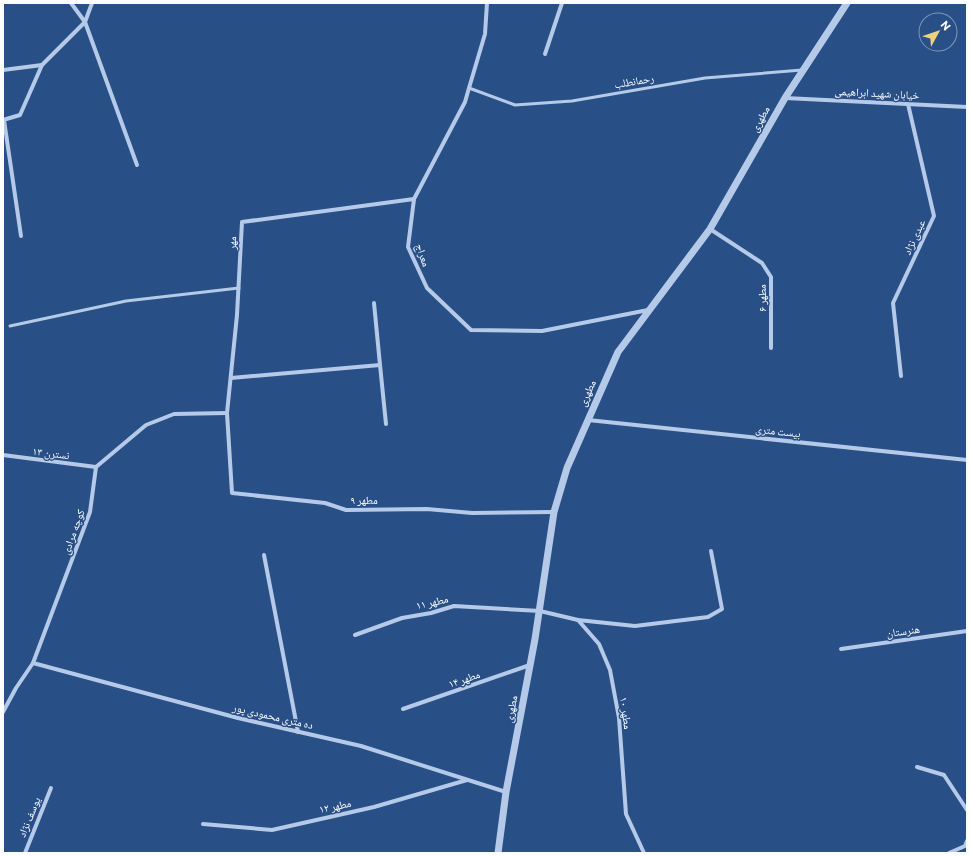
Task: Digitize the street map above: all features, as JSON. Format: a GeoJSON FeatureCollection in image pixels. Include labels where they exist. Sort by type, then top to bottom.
{"type":"FeatureCollection","features":[{"type":"Feature","properties":{"kind":"street"},"geometry":{"type":"LineString","coordinates":[[71,3],[85,22],[137,165]]}},
{"type":"Feature","properties":{"kind":"street"},"geometry":{"type":"LineString","coordinates":[[21,236],[4,120],[20,115],[42,65],[85,22],[92,3]]}},
{"type":"Feature","properties":{"kind":"street","name":"معراج"},"geometry":{"type":"LineString","coordinates":[[487,3],[485,34],[465,102],[414,199],[408,247],[427,288],[471,330],[542,331],[648,310]]}},
{"type":"Feature","properties":{"kind":"street"},"geometry":{"type":"LineString","coordinates":[[545,54],[562,3]]}},
{"type":"Feature","properties":{"kind":"street","name":"مطهری"},"geometry":{"type":"LineString","coordinates":[[498,853],[506,792],[540,612],[554,512],[567,468],[618,352],[710,229],[785,98],[847,3]]}},
{"type":"Feature","properties":{"kind":"street"},"geometry":{"type":"LineString","coordinates":[[3,70],[42,65]]}},
{"type":"Feature","properties":{"kind":"street","name":"خیابان شهید ابراهیمی"},"geometry":{"type":"LineString","coordinates":[[785,98],[967,106]]}},
{"type":"Feature","properties":{"kind":"street","name":"عبدی نژاد"},"geometry":{"type":"LineString","coordinates":[[901,376],[893,303],[934,216],[908,104]]}},
{"type":"Feature","properties":{"kind":"street","name":"مهر"},"geometry":{"type":"LineString","coordinates":[[227,413],[231,378],[242,222],[414,199]]}},
{"type":"Feature","properties":{"kind":"street","name":"مطهر ۶"},"geometry":{"type":"LineString","coordinates":[[710,229],[762,263],[770,277],[771,348]]}},
{"type":"Feature","properties":{"kind":"street"},"geometry":{"type":"LineString","coordinates":[[374,302],[386,424]]}},
{"type":"Feature","properties":{"kind":"street"},"geometry":{"type":"LineString","coordinates":[[231,378],[380,365]]}},
{"type":"Feature","properties":{"kind":"street"},"geometry":{"type":"LineString","coordinates":[[96,467],[146,425],[174,414],[227,413]]}},
{"type":"Feature","properties":{"kind":"street","name":"مطهر ۹"},"geometry":{"type":"LineString","coordinates":[[227,413],[232,493],[325,503],[346,510],[427,509],[472,513],[554,512]]}},
{"type":"Feature","properties":{"kind":"street","name":"بیست متری"},"geometry":{"type":"LineString","coordinates":[[588,420],[967,460]]}},
{"type":"Feature","properties":{"kind":"street","name":"نسترن ۱۳"},"geometry":{"type":"LineString","coordinates":[[3,455],[96,467]]}},
{"type":"Feature","properties":{"kind":"street","name":"کوچه مرادی"},"geometry":{"type":"LineString","coordinates":[[3,712],[16,688],[33,663],[90,512],[96,467]]}},
{"type":"Feature","properties":{"kind":"street"},"geometry":{"type":"LineString","coordinates":[[540,612],[578,620],[635,626],[708,617],[722,609],[711,551]]}},
{"type":"Feature","properties":{"kind":"street"},"geometry":{"type":"LineString","coordinates":[[264,555],[298,732]]}},
{"type":"Feature","properties":{"kind":"street","name":"مطهر ۱۱"},"geometry":{"type":"LineString","coordinates":[[355,635],[402,618],[432,613],[454,606],[540,612]]}},
{"type":"Feature","properties":{"kind":"street","name":"مطهر ۱۰"},"geometry":{"type":"LineString","coordinates":[[578,620],[599,644],[610,670],[619,718],[626,814],[644,853]]}},
{"type":"Feature","properties":{"kind":"street","name":"هنرستان"},"geometry":{"type":"LineString","coordinates":[[841,649],[967,630]]}},
{"type":"Feature","properties":{"kind":"street","name":"ده متری محمودی پور"},"geometry":{"type":"LineString","coordinates":[[33,663],[238,718],[361,746],[506,792]]}},
{"type":"Feature","properties":{"kind":"street","name":"مطهر ۱۴"},"geometry":{"type":"LineString","coordinates":[[403,709],[530,665]]}},
{"type":"Feature","properties":{"kind":"street"},"geometry":{"type":"LineString","coordinates":[[917,767],[944,776],[967,810]]}},
{"type":"Feature","properties":{"kind":"street","name":"مطهر ۱۲"},"geometry":{"type":"LineString","coordinates":[[203,824],[272,830],[374,807],[468,780]]}},
{"type":"Feature","properties":{"kind":"street","name":"یوسف نژاد"},"geometry":{"type":"LineString","coordinates":[[25,853],[51,788]]}},
{"type":"Feature","properties":{"kind":"street"},"geometry":{"type":"LineString","coordinates":[[949,853],[965,846],[967,841]]}},
{"type":"Feature","properties":{"kind":"lane","name":"رحمانطلب"},"geometry":{"type":"LineString","coordinates":[[469,88],[515,105],[572,101],[705,78],[804,70]]}},
{"type":"Feature","properties":{"kind":"lane"},"geometry":{"type":"LineString","coordinates":[[10,326],[126,301],[238,288]]}}]}
